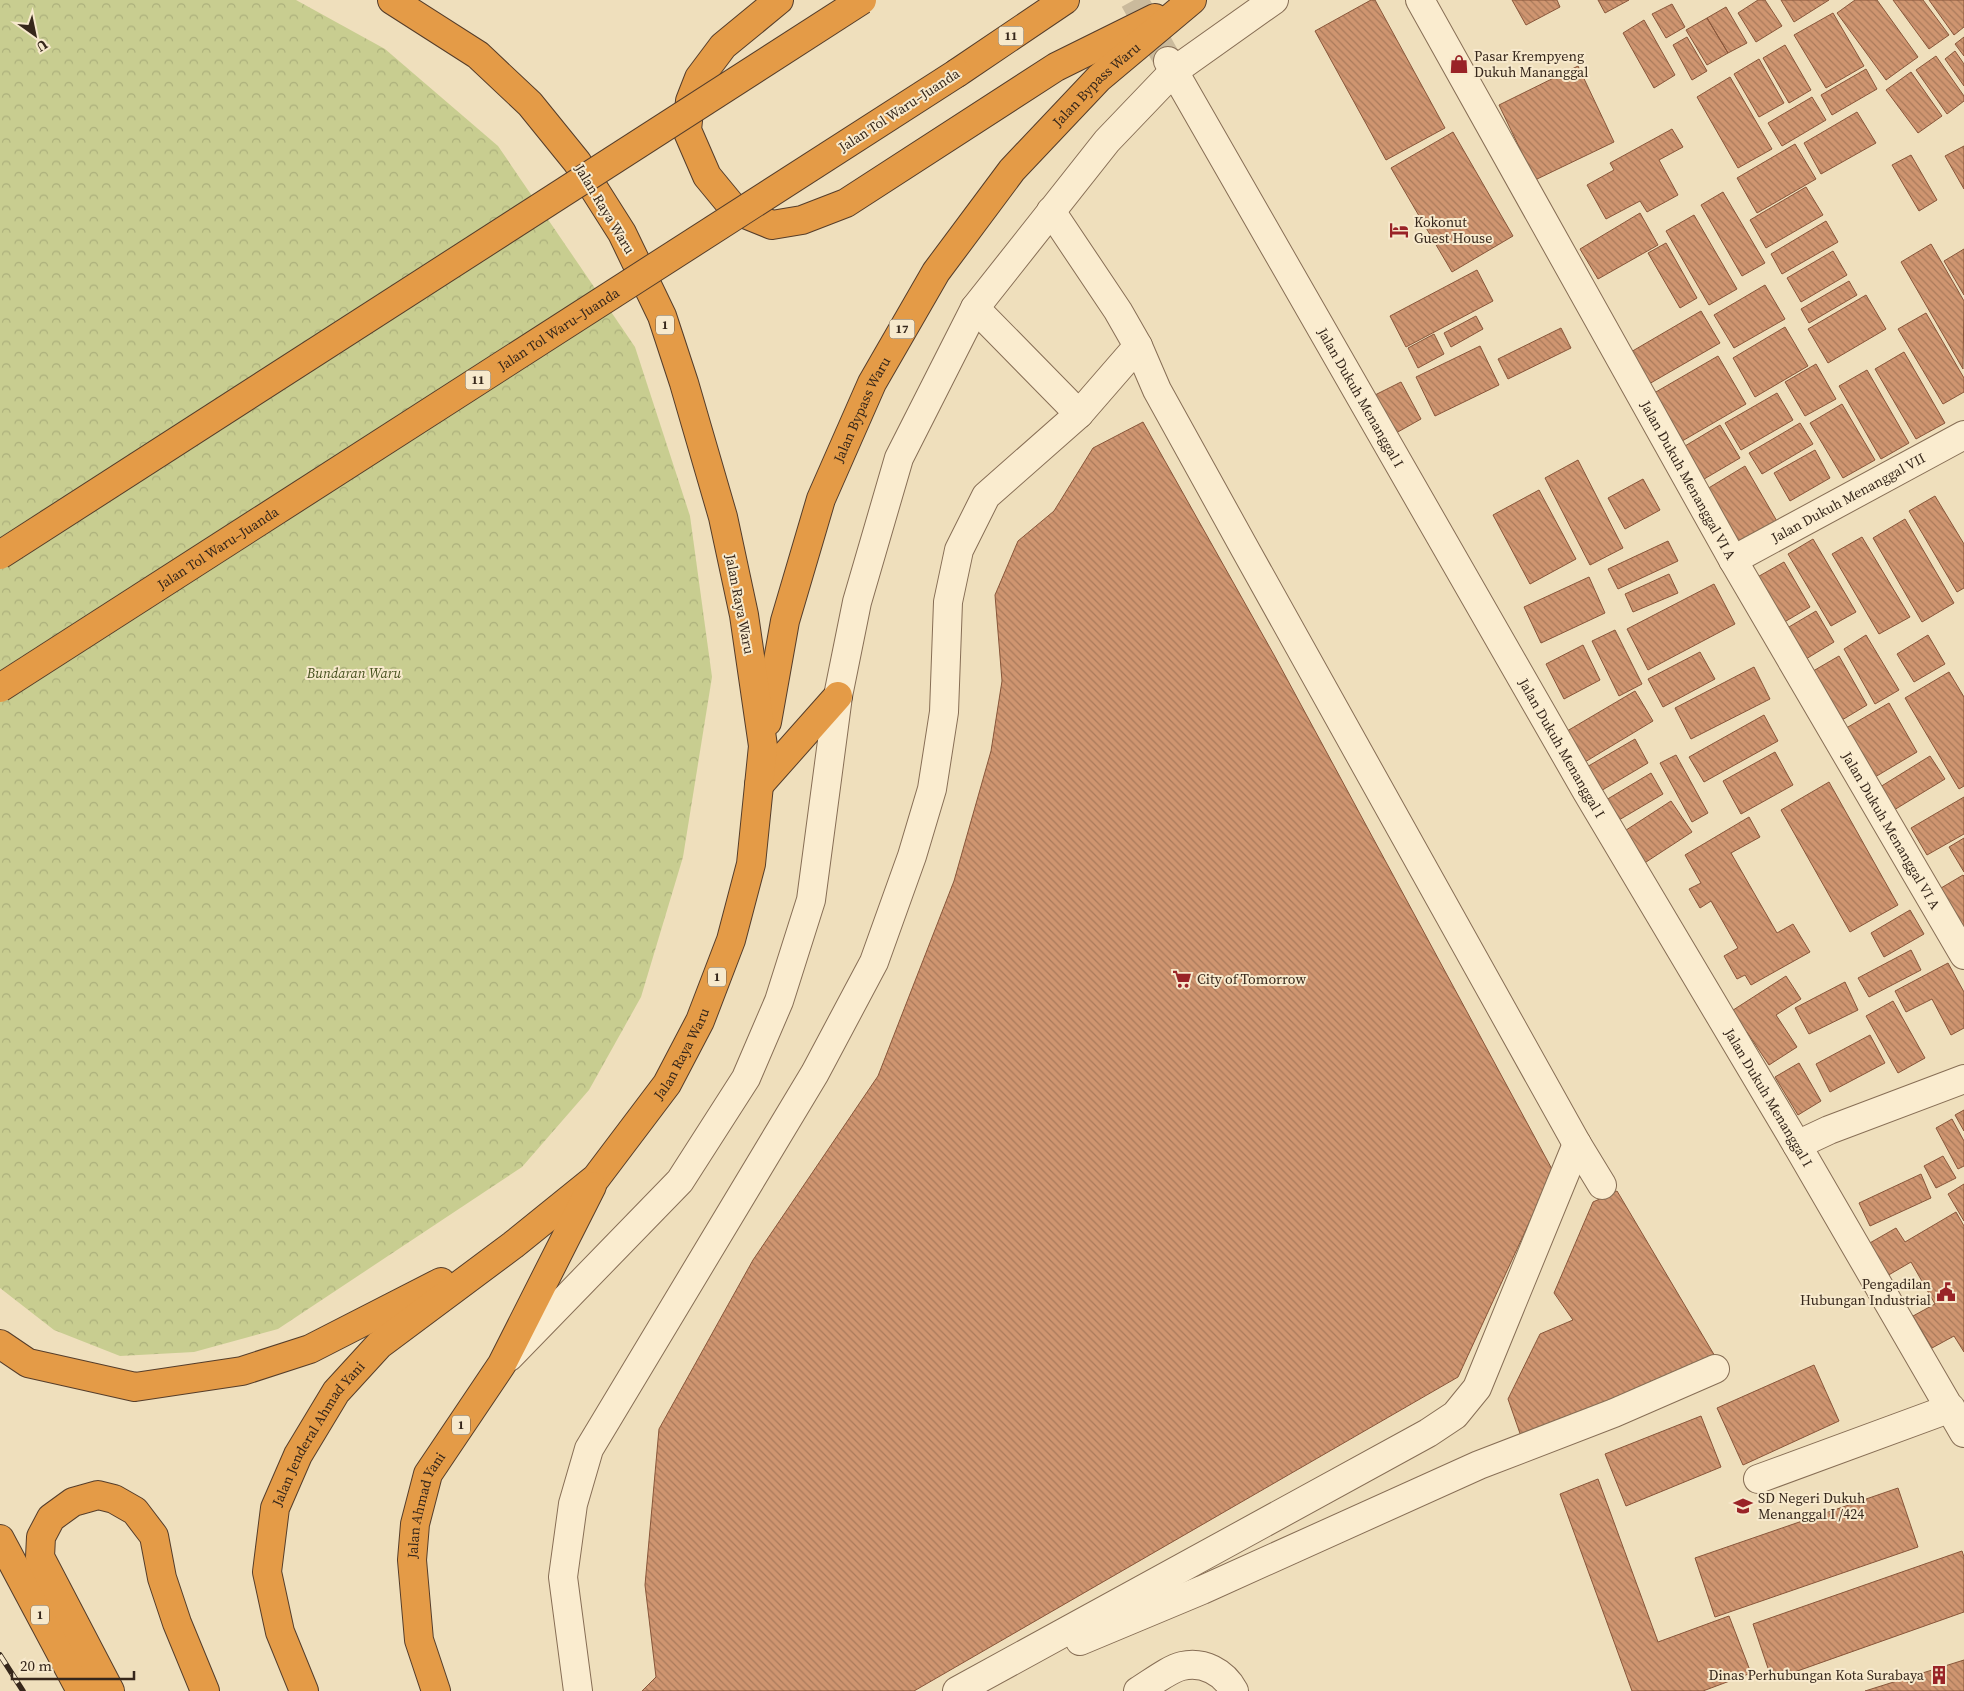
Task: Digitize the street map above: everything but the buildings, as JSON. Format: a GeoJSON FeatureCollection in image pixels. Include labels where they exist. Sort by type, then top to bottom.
{"type":"FeatureCollection","features":[{"type":"Feature","properties":{"kind":"highway","name":"Jalan Raya Waru"},"geometry":{"type":"LineString","coordinates":[[392,0],[478,55],[530,104],[577,162],[622,233],[662,316],[684,383],[723,517],[744,615],[763,746],[751,864],[731,940],[700,1021],[667,1084],[596,1178],[513,1245]]}},
{"type":"Feature","properties":{"kind":"highway"},"geometry":{"type":"LineString","coordinates":[[779,0],[724,46],[699,78],[690,101],[687,130],[707,176],[735,210],[772,225],[802,220],[846,203],[1056,68],[1191,0]]}},
{"type":"Feature","properties":{"kind":"highway"},"geometry":{"type":"LineString","coordinates":[[0,555],[862,0]]}},
{"type":"Feature","properties":{"kind":"highway","name":"Jalan Tol Waru–Juanda"},"geometry":{"type":"LineString","coordinates":[[0,688],[957,73],[1065,0]]}},
{"type":"Feature","properties":{"kind":"highway","name":"Jalan Bypass Waru"},"geometry":{"type":"LineString","coordinates":[[763,746],[785,621],[821,499],[872,383],[886,357],[936,272],[1012,170],[1099,78],[1191,0]]}},
{"type":"Feature","properties":{"kind":"highway"},"geometry":{"type":"LineString","coordinates":[[759,785],[838,696]]}},
{"type":"Feature","properties":{"kind":"highway","name":"Jalan Ahmad Yani"},"geometry":{"type":"LineString","coordinates":[[436,1691],[419,1640],[412,1560],[415,1524],[428,1474],[502,1364],[596,1178]]}},
{"type":"Feature","properties":{"kind":"highway","name":"1"},"geometry":{"type":"LineString","coordinates":[[0,1344],[28,1363],[135,1387],[242,1371],[310,1349],[513,1245]]}},
{"type":"Feature","properties":{"kind":"highway","name":"Jalan Jenderal Ahmad Yani"},"geometry":{"type":"LineString","coordinates":[[304,1691],[280,1632],[268,1572],[274,1508],[298,1455],[336,1392],[379,1345],[513,1245]]}},
{"type":"Feature","properties":{"kind":"highway"},"geometry":{"type":"LineString","coordinates":[[110,1691],[40,1557],[41,1537],[51,1518],[74,1502],[98,1496],[114,1499],[135,1511],[154,1536],[162,1578],[177,1623],[206,1691]]}},
{"type":"Feature","properties":{"kind":"highway","name":"1"},"geometry":{"type":"LineString","coordinates":[[0,1539],[81,1691]]}},
{"type":"Feature","properties":{"kind":"street"},"geometry":{"type":"LineString","coordinates":[[502,1364],[680,1181],[746,1078],[779,1001],[811,900],[838,696],[856,602],[899,458],[975,308],[1107,141],[1171,66],[1274,0]]}},
{"type":"Feature","properties":{"kind":"street","name":"Jalan Dukuh Menanggal VI A"},"geometry":{"type":"LineString","coordinates":[[1420,0],[1733,560],[1964,955]]}},
{"type":"Feature","properties":{"kind":"street","name":"Jalan Dukuh Menanggal I"},"geometry":{"type":"LineString","coordinates":[[1171,66],[1587,792],[1797,1145],[1964,1433]]}},
{"type":"Feature","properties":{"kind":"street"},"geometry":{"type":"LineString","coordinates":[[1051,211],[1118,310],[1138,346],[1157,390],[1231,524],[1577,1144],[1602,1185]]}},
{"type":"Feature","properties":{"kind":"street"},"geometry":{"type":"LineString","coordinates":[[975,308],[1079,414]]}},
{"type":"Feature","properties":{"kind":"street"},"geometry":{"type":"LineString","coordinates":[[578,1691],[563,1577],[572,1504],[589,1449],[815,1073],[874,962],[912,856],[932,789],[944,712],[948,602],[959,550],[986,496],[1079,414],[1138,346]]}},
{"type":"Feature","properties":{"kind":"street","name":"Jalan Dukuh Menanggal VII"},"geometry":{"type":"LineString","coordinates":[[1733,560],[1964,435]]}},
{"type":"Feature","properties":{"kind":"street"},"geometry":{"type":"LineString","coordinates":[[1797,1145],[1830,1130],[1964,1079]]}},
{"type":"Feature","properties":{"kind":"street"},"geometry":{"type":"LineString","coordinates":[[959,1691],[1376,1462],[1428,1433],[1454,1415],[1477,1388],[1577,1144]]}},
{"type":"Feature","properties":{"kind":"street"},"geometry":{"type":"LineString","coordinates":[[959,1691],[1202,1590],[1479,1465],[1614,1413],[1715,1369]]}},
{"type":"Feature","properties":{"kind":"street"},"geometry":{"type":"LineString","coordinates":[[1758,1479],[1951,1408]]}},
{"type":"Feature","properties":{"kind":"street"},"geometry":{"type":"LineString","coordinates":[[1138,1691],[1181,1666],[1200,1666],[1215,1670],[1230,1682],[1234,1691]]}},
{"type":"Feature","properties":{"kind":"green space","name":"Bundaran Waru"},"geometry":{"type":"Polygon","coordinates":[[[0,0],[296,0],[385,49],[498,146],[635,347],[690,516],[712,677],[683,857],[641,997],[589,1090],[522,1167],[278,1329],[194,1352],[120,1356],[54,1330],[0,1288],[0,0]]]}},
{"type":"Feature","properties":{"kind":"tunnel"},"geometry":{"type":"LineString","coordinates":[[1134,0],[1168,61]]}},
{"type":"Feature","properties":{"kind":"railway"},"geometry":{"type":"LineString","coordinates":[[0,1655],[23,1691]]}},
{"type":"Feature","properties":{"kind":"place","name":"Pasar Krempyeng Dukuh Mananggal"},"geometry":{"type":"Point","coordinates":[1459,64]}},
{"type":"Feature","properties":{"kind":"place","name":"Kokonut Guest House"},"geometry":{"type":"Point","coordinates":[1399,230]}},
{"type":"Feature","properties":{"kind":"place","name":"City of Tomorrow"},"geometry":{"type":"Point","coordinates":[1182,979]}},
{"type":"Feature","properties":{"kind":"place","name":"Pengadilan Hubungan Industrial"},"geometry":{"type":"Point","coordinates":[1946,1292]}},
{"type":"Feature","properties":{"kind":"place","name":"SD Negeri Dukuh Menanggal I /424"},"geometry":{"type":"Point","coordinates":[1743,1506]}},
{"type":"Feature","properties":{"kind":"place","name":"Dinas Perhubungan Kota Surabaya"},"geometry":{"type":"Point","coordinates":[1939,1675]}}]}
